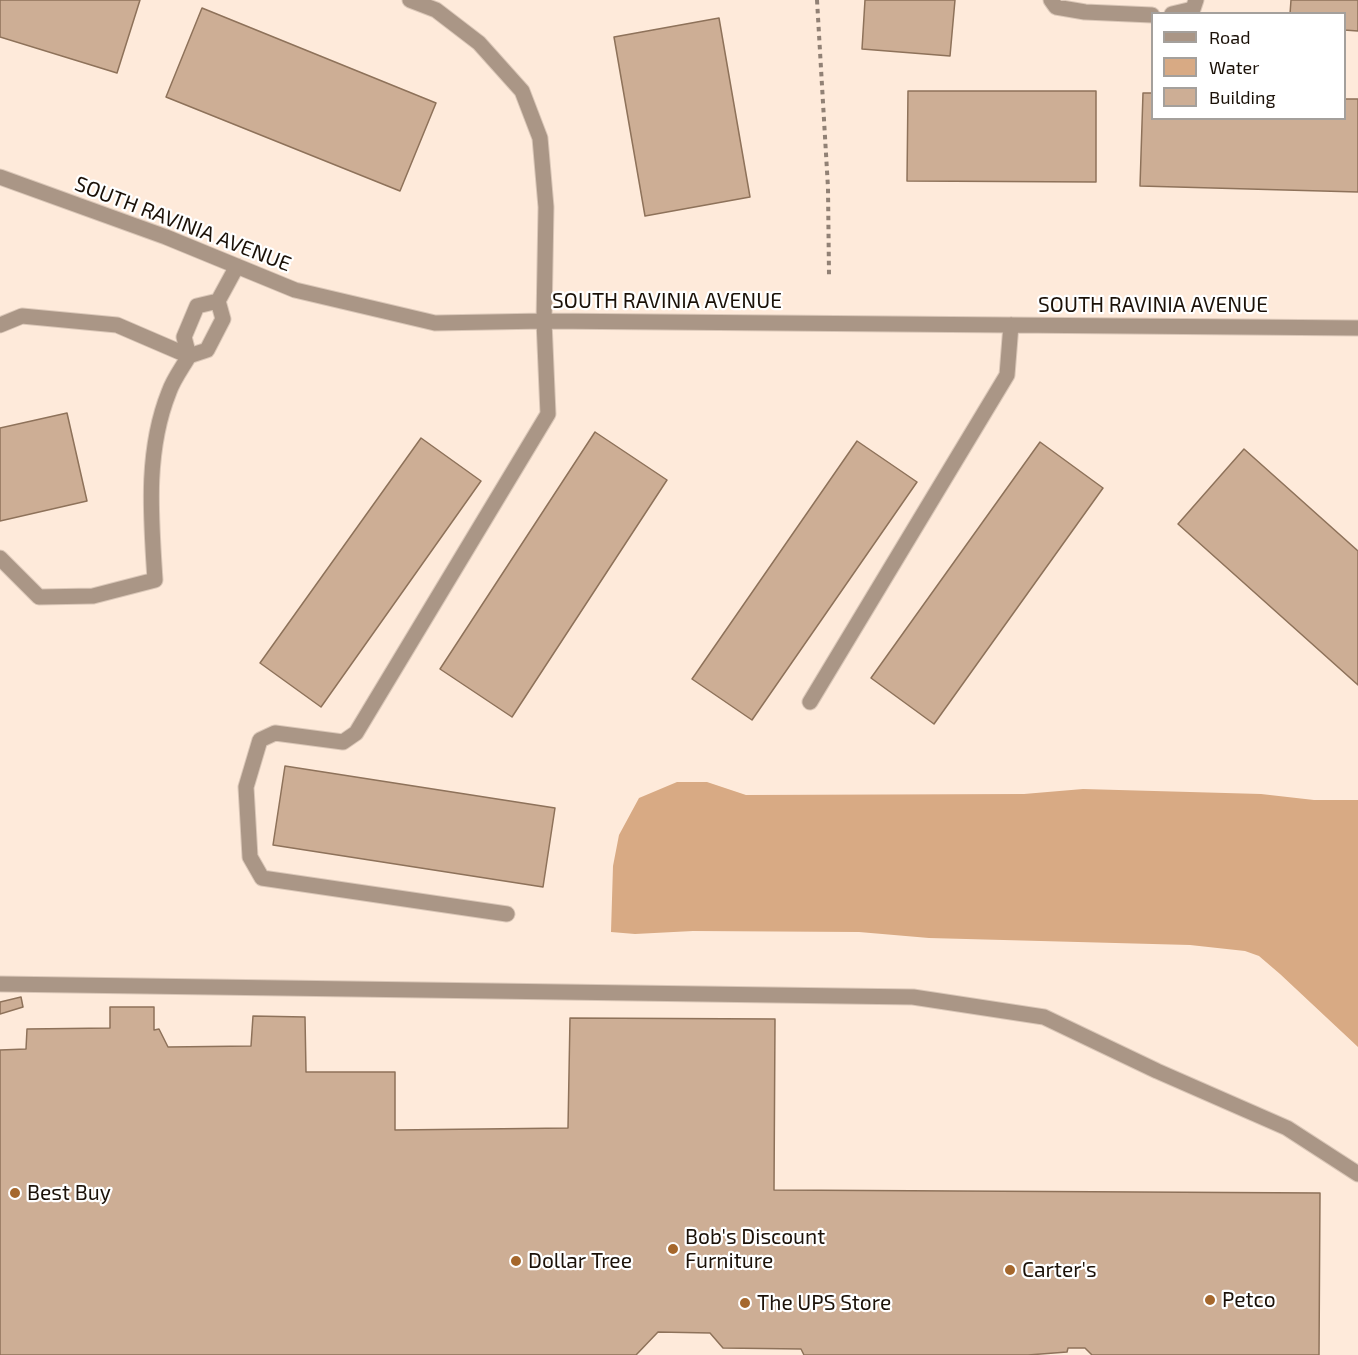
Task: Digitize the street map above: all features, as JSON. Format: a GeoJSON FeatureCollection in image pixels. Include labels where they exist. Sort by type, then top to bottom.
{"type":"FeatureCollection","features":[{"type":"Feature","properties":{"kind":"street"},"geometry":{"type":"LineString","coordinates":[[410,0],[438,5],[479,43],[522,91],[540,138],[546,207],[544,321],[548,414],[356,733],[343,742],[275,733],[260,740],[246,787],[250,857],[262,878],[507,914]]}},
{"type":"Feature","properties":{"kind":"street"},"geometry":{"type":"LineString","coordinates":[[1051,0],[1056,7],[1085,12],[1151,15]]}},
{"type":"Feature","properties":{"kind":"street"},"geometry":{"type":"LineString","coordinates":[[1180,12],[1192,9],[1196,0]]}},
{"type":"Feature","properties":{"kind":"street","name":"SOUTH RAVINIA AVENUE"},"geometry":{"type":"LineString","coordinates":[[0,177],[166,237],[295,290],[435,323],[544,321],[1358,328]]}},
{"type":"Feature","properties":{"kind":"street"},"geometry":{"type":"LineString","coordinates":[[0,325],[22,316],[117,325],[189,356],[207,350],[223,319],[218,301],[237,266]]}},
{"type":"Feature","properties":{"kind":"street"},"geometry":{"type":"LineString","coordinates":[[0,558],[39,597],[93,596],[155,580],[150,509],[155,435],[169,391],[189,356],[184,337],[197,306],[218,301]]}},
{"type":"Feature","properties":{"kind":"street"},"geometry":{"type":"LineString","coordinates":[[810,702],[1007,375],[1011,325]]}},
{"type":"Feature","properties":{"kind":"street"},"geometry":{"type":"LineString","coordinates":[[0,984],[913,997],[1044,1017],[1287,1128],[1358,1174]]}},
{"type":"Feature","properties":{"kind":"path"},"geometry":{"type":"LineString","coordinates":[[817,0],[828,188],[829,275]]}},
{"type":"Feature","properties":{"kind":"water"},"geometry":{"type":"Polygon","coordinates":[[[677,782],[707,782],[746,795],[1024,794],[1083,789],[1261,794],[1314,800],[1358,800],[1358,1047],[1259,956],[1245,951],[1190,945],[929,938],[859,932],[693,931],[635,934],[611,932],[613,866],[619,835],[639,798],[677,782]]]}},
{"type":"Feature","properties":{"kind":"building"},"geometry":{"type":"Polygon","coordinates":[[[0,0],[140,0],[117,73],[0,37],[0,0]]]}},
{"type":"Feature","properties":{"kind":"building"},"geometry":{"type":"Polygon","coordinates":[[[865,0],[955,0],[950,56],[862,49],[865,0]]]}},
{"type":"Feature","properties":{"kind":"building"},"geometry":{"type":"Polygon","coordinates":[[[1291,0],[1358,0],[1358,31],[1346,30],[1346,12],[1290,12],[1291,0]]]}},
{"type":"Feature","properties":{"kind":"building"},"geometry":{"type":"Polygon","coordinates":[[[202,8],[436,103],[400,191],[166,97],[202,8]]]}},
{"type":"Feature","properties":{"kind":"building"},"geometry":{"type":"Polygon","coordinates":[[[719,18],[750,197],[645,216],[614,37],[719,18]]]}},
{"type":"Feature","properties":{"kind":"building"},"geometry":{"type":"Polygon","coordinates":[[[908,91],[1096,91],[1096,182],[907,181],[908,91]]]}},
{"type":"Feature","properties":{"kind":"building"},"geometry":{"type":"Polygon","coordinates":[[[1143,93],[1151,93],[1151,120],[1346,120],[1346,99],[1358,99],[1358,192],[1140,186],[1143,93]]]}},
{"type":"Feature","properties":{"kind":"building"},"geometry":{"type":"Polygon","coordinates":[[[67,413],[87,501],[0,521],[0,428],[67,413]]]}},
{"type":"Feature","properties":{"kind":"building"},"geometry":{"type":"Polygon","coordinates":[[[595,432],[667,480],[512,717],[440,669],[595,432]]]}},
{"type":"Feature","properties":{"kind":"building"},"geometry":{"type":"Polygon","coordinates":[[[421,438],[481,481],[321,707],[260,663],[421,438]]]}},
{"type":"Feature","properties":{"kind":"building"},"geometry":{"type":"Polygon","coordinates":[[[857,441],[917,482],[752,720],[692,679],[857,441]]]}},
{"type":"Feature","properties":{"kind":"building"},"geometry":{"type":"Polygon","coordinates":[[[1040,442],[1103,488],[934,724],[871,678],[1040,442]]]}},
{"type":"Feature","properties":{"kind":"building"},"geometry":{"type":"Polygon","coordinates":[[[1244,449],[1358,551],[1358,685],[1178,524],[1244,449]]]}},
{"type":"Feature","properties":{"kind":"building"},"geometry":{"type":"Polygon","coordinates":[[[285,766],[555,808],[543,887],[273,845],[285,766]]]}},
{"type":"Feature","properties":{"kind":"building"},"geometry":{"type":"Polygon","coordinates":[[[21,997],[23,1007],[0,1014],[0,1002],[21,997]]]}},
{"type":"Feature","properties":{"kind":"building"},"geometry":{"type":"Polygon","coordinates":[[[110,1007],[154,1007],[154,1030],[159,1029],[168,1047],[251,1046],[253,1016],[305,1017],[306,1072],[395,1072],[395,1130],[568,1128],[570,1018],[775,1019],[774,1190],[1320,1193],[1319,1355],[1092,1355],[1085,1348],[1068,1348],[1067,1352],[1028,1355],[804,1355],[801,1349],[723,1348],[710,1333],[658,1332],[636,1355],[0,1355],[0,1050],[26,1049],[27,1029],[110,1028],[110,1007]]]}},
{"type":"Feature","properties":{"kind":"place","name":"Best Buy"},"geometry":{"type":"Point","coordinates":[15,1193]}},
{"type":"Feature","properties":{"kind":"place","name":"Bob's Discount Furniture"},"geometry":{"type":"Point","coordinates":[673,1249]}},
{"type":"Feature","properties":{"kind":"place","name":"Dollar Tree"},"geometry":{"type":"Point","coordinates":[516,1261]}},
{"type":"Feature","properties":{"kind":"place","name":"Carter's"},"geometry":{"type":"Point","coordinates":[1010,1270]}},
{"type":"Feature","properties":{"kind":"place","name":"Petco"},"geometry":{"type":"Point","coordinates":[1210,1300]}},
{"type":"Feature","properties":{"kind":"place","name":"The UPS Store"},"geometry":{"type":"Point","coordinates":[745,1303]}}]}
